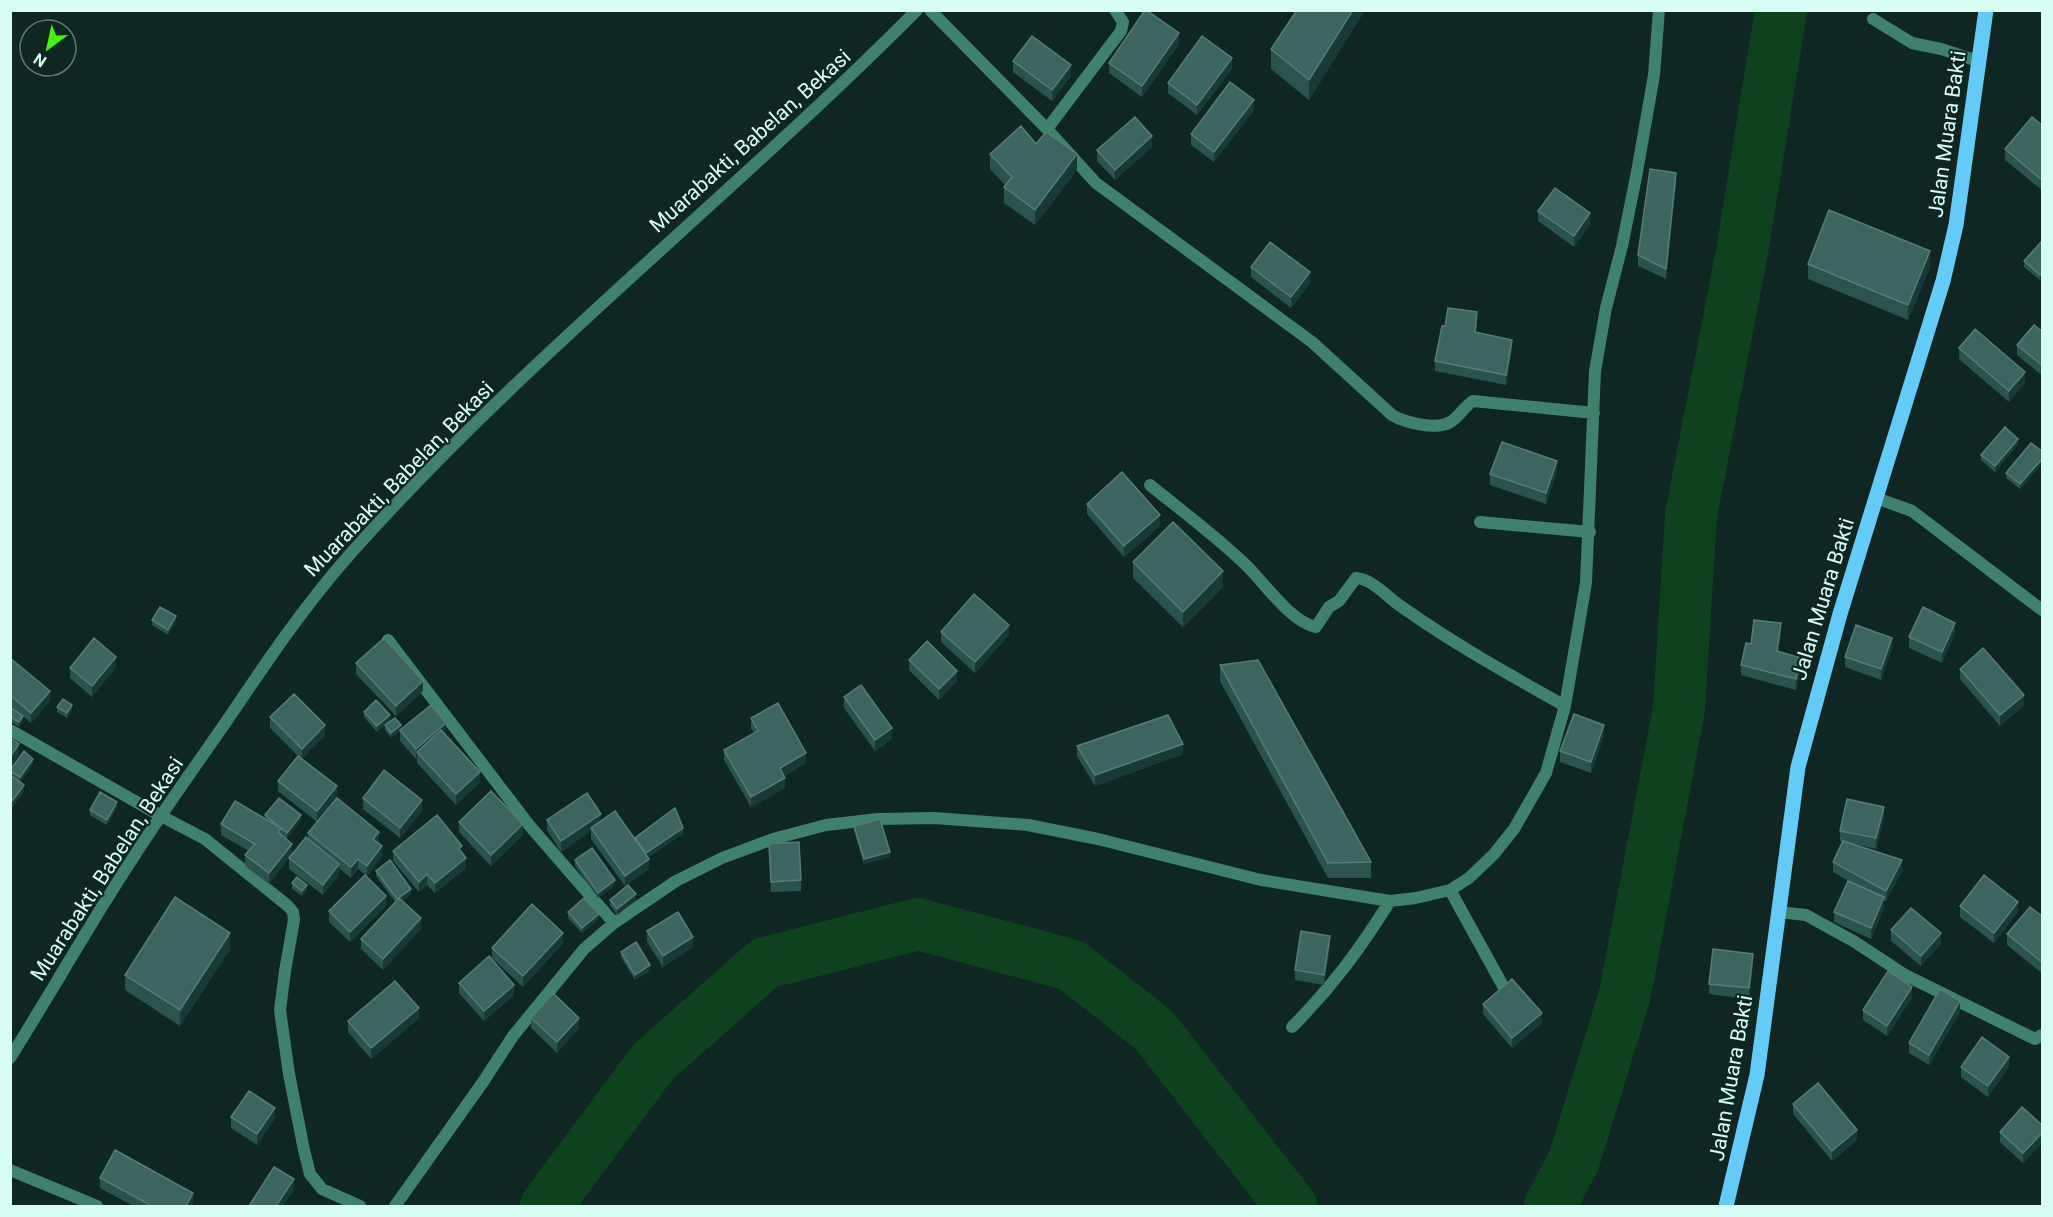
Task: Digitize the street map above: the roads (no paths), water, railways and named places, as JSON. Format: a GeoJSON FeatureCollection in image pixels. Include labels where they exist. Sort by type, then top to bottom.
{"type":"FeatureCollection","features":[{"type":"Feature","properties":{"kind":"main road","name":"Jalan Muara Bakti"},"geometry":{"type":"LineString","coordinates":[[1726,1206],[1757,1075],[1798,767],[1831,644],[1943,280],[1956,225],[1986,10]]}},
{"type":"Feature","properties":{"kind":"street","name":"Muarabakti, Babelan, Bekasi"},"geometry":{"type":"LineString","coordinates":[[10,1058],[131,860],[317,592],[439,459],[636,271],[856,71],[917,10]]}},
{"type":"Feature","properties":{"kind":"street"},"geometry":{"type":"LineString","coordinates":[[930,10],[1047,129],[1096,183],[1312,342],[1392,416],[1404,422],[1441,426],[1450,423],[1473,401],[1594,413]]}},
{"type":"Feature","properties":{"kind":"street"},"geometry":{"type":"LineString","coordinates":[[1047,129],[1121,31],[1123,22],[1115,10]]}},
{"type":"Feature","properties":{"kind":"street"},"geometry":{"type":"LineString","coordinates":[[395,1206],[513,1036],[584,949],[614,923],[676,881],[722,858],[773,839],[826,825],[878,819],[934,818],[1028,825],[1098,839],[1261,880],[1390,901],[1450,890],[1469,878],[1494,854],[1514,829],[1546,773],[1565,706],[1586,583],[1590,532],[1595,371],[1606,308],[1622,246],[1639,162],[1654,75],[1659,10]]}},
{"type":"Feature","properties":{"kind":"street"},"geometry":{"type":"LineString","coordinates":[[1873,19],[1912,43],[1941,49],[1978,61]]}},
{"type":"Feature","properties":{"kind":"street"},"geometry":{"type":"LineString","coordinates":[[1150,485],[1246,565],[1307,625],[1316,627],[1329,607],[1340,601],[1356,578],[1362,579],[1370,582],[1402,608],[1480,658],[1565,706]]}},
{"type":"Feature","properties":{"kind":"street"},"geometry":{"type":"LineString","coordinates":[[1876,498],[1912,511],[2043,610]]}},
{"type":"Feature","properties":{"kind":"street"},"geometry":{"type":"LineString","coordinates":[[1480,522],[1590,532]]}},
{"type":"Feature","properties":{"kind":"street"},"geometry":{"type":"LineString","coordinates":[[388,640],[529,825],[614,923]]}},
{"type":"Feature","properties":{"kind":"street"},"geometry":{"type":"LineString","coordinates":[[10,730],[205,839],[293,912],[294,920],[280,1010],[289,1074],[304,1150],[310,1174],[322,1189],[360,1206]]}},
{"type":"Feature","properties":{"kind":"street"},"geometry":{"type":"LineString","coordinates":[[1450,890],[1503,986]]}},
{"type":"Feature","properties":{"kind":"street"},"geometry":{"type":"LineString","coordinates":[[1292,1027],[1338,978],[1364,943],[1390,901]]}},
{"type":"Feature","properties":{"kind":"street"},"geometry":{"type":"LineString","coordinates":[[1779,912],[1806,915],[1855,942],[1905,975],[2034,1039],[2043,1035]]}},
{"type":"Feature","properties":{"kind":"street"},"geometry":{"type":"LineString","coordinates":[[10,1170],[97,1206]]}},
{"type":"Feature","properties":{"kind":"waterway"},"geometry":{"type":"LineString","coordinates":[[1550,1206],[1574,1160],[1625,994],[1679,709],[1691,515],[1742,252],[1781,10]]}},
{"type":"Feature","properties":{"kind":"waterway"},"geometry":{"type":"LineString","coordinates":[[546,1206],[653,1062],[765,963],[918,924],[1071,965],[1154,1030],[1291,1206]]}}]}
